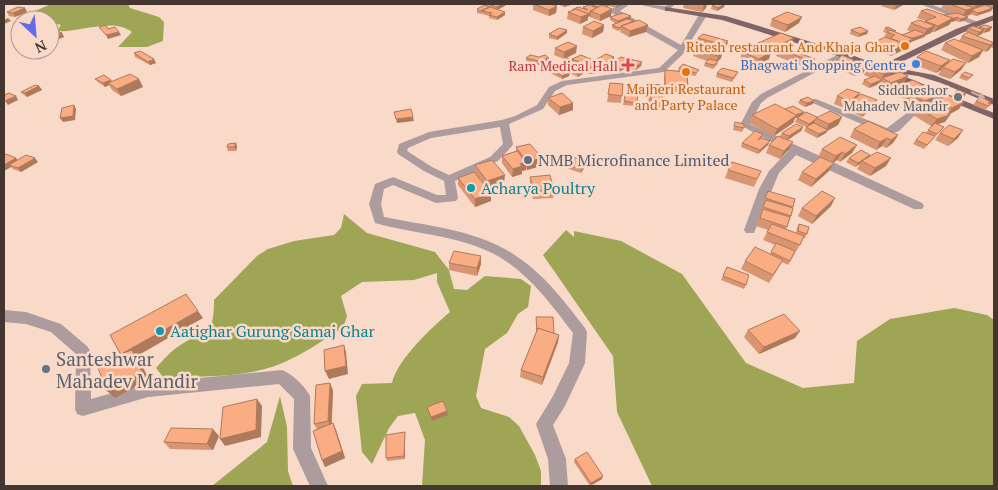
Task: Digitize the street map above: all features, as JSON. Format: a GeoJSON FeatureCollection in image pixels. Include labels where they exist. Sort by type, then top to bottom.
{"type":"FeatureCollection","features":[{"type":"Feature","properties":{"kind":"main road"},"geometry":{"type":"LineString","coordinates":[[670,7],[724,18],[844,56],[994,116]]}},
{"type":"Feature","properties":{"kind":"main road"},"geometry":{"type":"LineString","coordinates":[[881,70],[976,23],[994,17]]}},
{"type":"Feature","properties":{"kind":"main road"},"geometry":{"type":"LineString","coordinates":[[881,70],[909,71],[963,88],[994,102]]}},
{"type":"Feature","properties":{"kind":"street"},"geometry":{"type":"LineString","coordinates":[[626,4],[615,11],[682,48]]}},
{"type":"Feature","properties":{"kind":"street"},"geometry":{"type":"LineString","coordinates":[[641,4],[670,7]]}},
{"type":"Feature","properties":{"kind":"street"},"geometry":{"type":"LineString","coordinates":[[924,4],[976,23]]}},
{"type":"Feature","properties":{"kind":"street"},"geometry":{"type":"LineString","coordinates":[[449,179],[428,169],[402,152],[402,146],[430,135],[504,123],[540,107],[552,89],[566,83],[661,70],[668,66],[692,36],[703,15]]}},
{"type":"Feature","properties":{"kind":"street"},"geometry":{"type":"LineString","coordinates":[[844,56],[764,96],[758,102],[745,125],[918,206]]}},
{"type":"Feature","properties":{"kind":"street"},"geometry":{"type":"LineString","coordinates":[[813,101],[887,132],[895,129],[910,115],[944,95]]}},
{"type":"Feature","properties":{"kind":"street"},"geometry":{"type":"LineString","coordinates":[[449,179],[494,158],[508,144],[504,123]]}},
{"type":"Feature","properties":{"kind":"street"},"geometry":{"type":"LineString","coordinates":[[750,230],[765,189],[774,171],[795,150]]}},
{"type":"Feature","properties":{"kind":"street"},"geometry":{"type":"LineString","coordinates":[[449,179],[452,198],[436,200],[393,181],[379,187],[374,204],[379,220],[486,246],[511,259],[552,296],[580,332],[577,363],[559,401],[544,424],[556,459],[559,486]]}},
{"type":"Feature","properties":{"kind":"street"},"geometry":{"type":"LineString","coordinates":[[4,316],[26,318],[56,328],[83,350],[83,409],[148,390],[282,377],[302,396],[302,449],[319,486]]}},
{"type":"Feature","properties":{"kind":"green space"},"geometry":{"type":"Polygon","coordinates":[[[51,4],[128,4],[130,8],[159,17],[164,22],[163,41],[147,47],[118,47],[132,32],[115,26],[60,31],[60,10],[37,10],[51,4]]]}},
{"type":"Feature","properties":{"kind":"green space"},"geometry":{"type":"Polygon","coordinates":[[[344,214],[367,233],[435,252],[449,270],[454,289],[467,290],[485,276],[521,279],[531,286],[528,307],[518,314],[507,333],[485,349],[476,396],[481,408],[509,417],[519,426],[535,455],[541,471],[541,486],[422,486],[425,440],[415,413],[398,416],[389,428],[372,464],[362,452],[356,396],[362,384],[392,383],[395,374],[408,354],[450,312],[437,282],[437,273],[414,280],[362,282],[341,296],[347,316],[343,328],[306,351],[278,365],[246,373],[196,377],[163,377],[156,368],[176,348],[202,334],[210,327],[214,312],[214,300],[257,256],[268,249],[294,241],[334,235],[341,228],[344,214]]]}},
{"type":"Feature","properties":{"kind":"green space"},"geometry":{"type":"Polygon","coordinates":[[[566,230],[574,237],[574,231],[621,241],[682,274],[746,363],[803,388],[854,383],[857,341],[890,319],[954,308],[987,315],[994,320],[994,486],[652,486],[617,412],[613,356],[543,255],[566,230]]]}},
{"type":"Feature","properties":{"kind":"green space"},"geometry":{"type":"Polygon","coordinates":[[[280,396],[287,427],[288,471],[293,486],[212,486],[267,442],[280,396]]]}},
{"type":"Feature","properties":{"kind":"building"},"geometry":{"type":"Polygon","coordinates":[[[492,4],[502,4],[497,7],[492,4]]]}},
{"type":"Feature","properties":{"kind":"building"},"geometry":{"type":"Polygon","coordinates":[[[534,4],[550,4],[557,6],[549,10],[534,4]]]}},
{"type":"Feature","properties":{"kind":"building"},"geometry":{"type":"Polygon","coordinates":[[[725,4],[718,8],[712,5],[725,4]]]}},
{"type":"Feature","properties":{"kind":"building"},"geometry":{"type":"Polygon","coordinates":[[[950,4],[963,4],[974,8],[966,10],[950,4]]]}},
{"type":"Feature","properties":{"kind":"building"},"geometry":{"type":"Polygon","coordinates":[[[485,5],[489,7],[480,11],[477,9],[485,5]]]}},
{"type":"Feature","properties":{"kind":"building"},"geometry":{"type":"Polygon","coordinates":[[[589,5],[597,8],[590,11],[589,14],[576,9],[572,10],[578,7],[588,10],[583,7],[589,5]]]}},
{"type":"Feature","properties":{"kind":"building"},"geometry":{"type":"Polygon","coordinates":[[[592,5],[609,5],[598,7],[592,5]]]}},
{"type":"Feature","properties":{"kind":"building"},"geometry":{"type":"Polygon","coordinates":[[[602,5],[612,9],[600,15],[591,11],[602,5]]]}},
{"type":"Feature","properties":{"kind":"building"},"geometry":{"type":"Polygon","coordinates":[[[985,5],[993,8],[978,13],[973,11],[973,9],[985,5]]]}},
{"type":"Feature","properties":{"kind":"building"},"geometry":{"type":"Polygon","coordinates":[[[18,7],[25,8],[20,10],[11,10],[18,7]]]}},
{"type":"Feature","properties":{"kind":"building"},"geometry":{"type":"Polygon","coordinates":[[[490,7],[505,12],[497,17],[489,15],[492,13],[482,11],[490,7]]]}},
{"type":"Feature","properties":{"kind":"building"},"geometry":{"type":"Polygon","coordinates":[[[576,9],[589,14],[581,17],[568,12],[576,9]]]}},
{"type":"Feature","properties":{"kind":"building"},"geometry":{"type":"Polygon","coordinates":[[[927,9],[953,18],[938,26],[925,21],[936,17],[921,11],[927,9]]]}},
{"type":"Feature","properties":{"kind":"building"},"geometry":{"type":"Polygon","coordinates":[[[787,12],[802,17],[788,25],[772,19],[787,12]]]}},
{"type":"Feature","properties":{"kind":"building"},"geometry":{"type":"Polygon","coordinates":[[[623,13],[631,16],[618,21],[610,17],[623,13]]]}},
{"type":"Feature","properties":{"kind":"building"},"geometry":{"type":"Polygon","coordinates":[[[957,13],[968,17],[953,19],[944,15],[957,13]]]}},
{"type":"Feature","properties":{"kind":"building"},"geometry":{"type":"Polygon","coordinates":[[[627,19],[634,21],[619,28],[612,25],[627,19]]]}},
{"type":"Feature","properties":{"kind":"building"},"geometry":{"type":"Polygon","coordinates":[[[639,20],[648,25],[630,31],[621,26],[639,20]]]}},
{"type":"Feature","properties":{"kind":"building"},"geometry":{"type":"Polygon","coordinates":[[[919,20],[935,26],[927,29],[911,23],[919,20]]]}},
{"type":"Feature","properties":{"kind":"building"},"geometry":{"type":"Polygon","coordinates":[[[594,21],[604,25],[593,31],[583,27],[594,21]]]}},
{"type":"Feature","properties":{"kind":"building"},"geometry":{"type":"Polygon","coordinates":[[[106,25],[108,29],[115,27],[119,32],[106,35],[99,27],[106,25]]]}},
{"type":"Feature","properties":{"kind":"building"},"geometry":{"type":"Polygon","coordinates":[[[985,25],[992,27],[986,29],[979,27],[985,25]]]}},
{"type":"Feature","properties":{"kind":"building"},"geometry":{"type":"Polygon","coordinates":[[[973,26],[984,30],[979,32],[968,28],[973,26]]]}},
{"type":"Feature","properties":{"kind":"building"},"geometry":{"type":"Polygon","coordinates":[[[860,27],[868,31],[860,34],[851,30],[860,27]]]}},
{"type":"Feature","properties":{"kind":"building"},"geometry":{"type":"Polygon","coordinates":[[[559,28],[567,30],[557,37],[549,34],[559,28]]]}},
{"type":"Feature","properties":{"kind":"building"},"geometry":{"type":"Polygon","coordinates":[[[890,30],[913,39],[895,49],[875,42],[885,37],[900,42],[890,38],[895,35],[887,32],[890,30]]]}},
{"type":"Feature","properties":{"kind":"building"},"geometry":{"type":"Polygon","coordinates":[[[915,30],[926,34],[912,38],[902,35],[915,30]]]}},
{"type":"Feature","properties":{"kind":"building"},"geometry":{"type":"Polygon","coordinates":[[[968,32],[994,43],[990,45],[962,36],[968,32]]]}},
{"type":"Feature","properties":{"kind":"building"},"geometry":{"type":"Polygon","coordinates":[[[781,33],[794,38],[769,50],[756,44],[781,33]]]}},
{"type":"Feature","properties":{"kind":"building"},"geometry":{"type":"Polygon","coordinates":[[[703,34],[728,41],[724,45],[698,38],[703,34]]]}},
{"type":"Feature","properties":{"kind":"building"},"geometry":{"type":"Polygon","coordinates":[[[954,39],[983,50],[972,56],[945,43],[954,39]]]}},
{"type":"Feature","properties":{"kind":"building"},"geometry":{"type":"Polygon","coordinates":[[[568,42],[577,46],[564,52],[555,48],[568,42]]]}},
{"type":"Feature","properties":{"kind":"building"},"geometry":{"type":"Polygon","coordinates":[[[696,42],[701,44],[697,47],[692,46],[696,42]]]}},
{"type":"Feature","properties":{"kind":"building"},"geometry":{"type":"Polygon","coordinates":[[[700,45],[723,51],[718,56],[695,49],[700,45]]]}},
{"type":"Feature","properties":{"kind":"building"},"geometry":{"type":"Polygon","coordinates":[[[754,45],[771,52],[759,59],[742,52],[754,45]]]}},
{"type":"Feature","properties":{"kind":"building"},"geometry":{"type":"Polygon","coordinates":[[[783,47],[815,59],[811,61],[779,49],[783,47]]]}},
{"type":"Feature","properties":{"kind":"building"},"geometry":{"type":"Polygon","coordinates":[[[140,51],[154,59],[148,62],[134,53],[140,51]]]}},
{"type":"Feature","properties":{"kind":"building"},"geometry":{"type":"Polygon","coordinates":[[[926,51],[950,60],[941,66],[917,57],[926,51]]]}},
{"type":"Feature","properties":{"kind":"building"},"geometry":{"type":"Polygon","coordinates":[[[606,54],[614,57],[605,63],[611,65],[607,68],[602,67],[602,64],[593,60],[602,62],[597,59],[606,54]]]}},
{"type":"Feature","properties":{"kind":"building"},"geometry":{"type":"Polygon","coordinates":[[[530,55],[539,57],[545,55],[549,58],[538,61],[526,58],[530,55]]]}},
{"type":"Feature","properties":{"kind":"building"},"geometry":{"type":"Polygon","coordinates":[[[581,55],[602,64],[591,67],[572,59],[581,55]]]}},
{"type":"Feature","properties":{"kind":"building"},"geometry":{"type":"Polygon","coordinates":[[[842,55],[854,60],[849,64],[837,60],[842,55]]]}},
{"type":"Feature","properties":{"kind":"building"},"geometry":{"type":"Polygon","coordinates":[[[621,57],[642,62],[637,66],[615,61],[621,57]]]}},
{"type":"Feature","properties":{"kind":"building"},"geometry":{"type":"Polygon","coordinates":[[[567,58],[585,66],[579,70],[561,62],[567,58]]]}},
{"type":"Feature","properties":{"kind":"building"},"geometry":{"type":"Polygon","coordinates":[[[709,59],[718,61],[714,65],[705,63],[709,59]]]}},
{"type":"Feature","properties":{"kind":"building"},"geometry":{"type":"Polygon","coordinates":[[[953,59],[966,63],[955,72],[943,67],[953,59]]]}},
{"type":"Feature","properties":{"kind":"building"},"geometry":{"type":"Polygon","coordinates":[[[616,61],[625,66],[619,68],[609,63],[616,61]]]}},
{"type":"Feature","properties":{"kind":"building"},"geometry":{"type":"Polygon","coordinates":[[[877,63],[893,70],[884,74],[868,68],[877,63]]]}},
{"type":"Feature","properties":{"kind":"building"},"geometry":{"type":"Polygon","coordinates":[[[683,64],[699,70],[696,73],[679,68],[683,64]]]}},
{"type":"Feature","properties":{"kind":"building"},"geometry":{"type":"Polygon","coordinates":[[[556,65],[570,72],[562,76],[549,68],[556,65]]]}},
{"type":"Feature","properties":{"kind":"building"},"geometry":{"type":"Polygon","coordinates":[[[856,65],[865,70],[856,73],[848,68],[856,65]]]}},
{"type":"Feature","properties":{"kind":"building"},"geometry":{"type":"Polygon","coordinates":[[[722,68],[738,72],[733,78],[717,73],[722,68]]]}},
{"type":"Feature","properties":{"kind":"building"},"geometry":{"type":"Polygon","coordinates":[[[665,70],[687,72],[688,88],[665,86],[665,70]]]}},
{"type":"Feature","properties":{"kind":"building"},"geometry":{"type":"Polygon","coordinates":[[[900,72],[908,76],[891,83],[882,78],[900,72]]]}},
{"type":"Feature","properties":{"kind":"building"},"geometry":{"type":"Polygon","coordinates":[[[965,72],[973,75],[969,78],[961,75],[965,72]]]}},
{"type":"Feature","properties":{"kind":"building"},"geometry":{"type":"Polygon","coordinates":[[[130,74],[139,79],[117,89],[108,83],[130,74]]]}},
{"type":"Feature","properties":{"kind":"building"},"geometry":{"type":"Polygon","coordinates":[[[104,75],[111,80],[103,83],[95,79],[104,75]]]}},
{"type":"Feature","properties":{"kind":"building"},"geometry":{"type":"Polygon","coordinates":[[[875,76],[882,80],[871,84],[864,80],[875,76]]]}},
{"type":"Feature","properties":{"kind":"building"},"geometry":{"type":"Polygon","coordinates":[[[913,80],[926,87],[911,92],[903,88],[907,87],[902,84],[913,80]]]}},
{"type":"Feature","properties":{"kind":"building"},"geometry":{"type":"Polygon","coordinates":[[[610,83],[623,84],[622,96],[608,94],[610,83]]]}},
{"type":"Feature","properties":{"kind":"building"},"geometry":{"type":"Polygon","coordinates":[[[650,84],[661,85],[663,101],[651,100],[650,84]]]}},
{"type":"Feature","properties":{"kind":"building"},"geometry":{"type":"Polygon","coordinates":[[[35,85],[39,86],[25,93],[21,92],[35,85]]]}},
{"type":"Feature","properties":{"kind":"building"},"geometry":{"type":"Polygon","coordinates":[[[847,89],[860,93],[850,101],[837,96],[847,89]]]}},
{"type":"Feature","properties":{"kind":"building"},"geometry":{"type":"Polygon","coordinates":[[[959,90],[966,93],[962,95],[955,92],[959,90]]]}},
{"type":"Feature","properties":{"kind":"building"},"geometry":{"type":"Polygon","coordinates":[[[626,91],[638,93],[637,103],[624,101],[626,91]]]}},
{"type":"Feature","properties":{"kind":"building"},"geometry":{"type":"Polygon","coordinates":[[[9,93],[16,96],[4,101],[4,95],[9,93]]]}},
{"type":"Feature","properties":{"kind":"building"},"geometry":{"type":"Polygon","coordinates":[[[562,93],[573,103],[560,107],[548,98],[562,93]]]}},
{"type":"Feature","properties":{"kind":"building"},"geometry":{"type":"Polygon","coordinates":[[[926,93],[934,97],[925,101],[916,97],[926,93]]]}},
{"type":"Feature","properties":{"kind":"building"},"geometry":{"type":"Polygon","coordinates":[[[861,94],[877,100],[866,109],[850,103],[861,94]]]}},
{"type":"Feature","properties":{"kind":"building"},"geometry":{"type":"Polygon","coordinates":[[[948,95],[964,102],[952,108],[936,101],[948,95]]]}},
{"type":"Feature","properties":{"kind":"building"},"geometry":{"type":"Polygon","coordinates":[[[808,97],[814,101],[807,103],[800,100],[808,97]]]}},
{"type":"Feature","properties":{"kind":"building"},"geometry":{"type":"Polygon","coordinates":[[[981,97],[991,102],[988,103],[991,104],[988,106],[976,101],[981,97]]]}},
{"type":"Feature","properties":{"kind":"building"},"geometry":{"type":"Polygon","coordinates":[[[914,98],[921,101],[915,104],[908,101],[914,98]]]}},
{"type":"Feature","properties":{"kind":"building"},"geometry":{"type":"Polygon","coordinates":[[[775,104],[797,115],[777,129],[752,115],[775,104]]]}},
{"type":"Feature","properties":{"kind":"building"},"geometry":{"type":"Polygon","coordinates":[[[931,104],[950,115],[937,119],[918,108],[931,104]]]}},
{"type":"Feature","properties":{"kind":"building"},"geometry":{"type":"Polygon","coordinates":[[[74,105],[73,116],[60,118],[62,108],[74,105]]]}},
{"type":"Feature","properties":{"kind":"building"},"geometry":{"type":"Polygon","coordinates":[[[793,106],[804,112],[796,115],[785,109],[793,106]]]}},
{"type":"Feature","properties":{"kind":"building"},"geometry":{"type":"Polygon","coordinates":[[[411,109],[413,117],[396,119],[394,112],[411,109]]]}},
{"type":"Feature","properties":{"kind":"building"},"geometry":{"type":"Polygon","coordinates":[[[830,111],[842,117],[829,124],[816,118],[830,111]]]}},
{"type":"Feature","properties":{"kind":"building"},"geometry":{"type":"Polygon","coordinates":[[[806,112],[817,117],[809,124],[797,118],[806,112]]]}},
{"type":"Feature","properties":{"kind":"building"},"geometry":{"type":"Polygon","coordinates":[[[868,121],[898,135],[891,140],[887,138],[880,142],[854,129],[868,121]]]}},
{"type":"Feature","properties":{"kind":"building"},"geometry":{"type":"Polygon","coordinates":[[[735,122],[744,124],[744,128],[734,126],[735,122]]]}},
{"type":"Feature","properties":{"kind":"building"},"geometry":{"type":"Polygon","coordinates":[[[814,123],[828,130],[819,134],[806,127],[814,123]]]}},
{"type":"Feature","properties":{"kind":"building"},"geometry":{"type":"Polygon","coordinates":[[[935,123],[944,127],[937,134],[928,130],[935,123]]]}},
{"type":"Feature","properties":{"kind":"building"},"geometry":{"type":"Polygon","coordinates":[[[796,124],[803,127],[789,136],[782,133],[796,124]]]}},
{"type":"Feature","properties":{"kind":"building"},"geometry":{"type":"Polygon","coordinates":[[[949,125],[963,130],[954,139],[940,133],[949,125]]]}},
{"type":"Feature","properties":{"kind":"building"},"geometry":{"type":"Polygon","coordinates":[[[755,131],[763,134],[758,140],[761,138],[770,141],[760,150],[742,143],[755,131]]]}},
{"type":"Feature","properties":{"kind":"building"},"geometry":{"type":"Polygon","coordinates":[[[923,132],[935,136],[927,145],[916,140],[923,132]]]}},
{"type":"Feature","properties":{"kind":"building"},"geometry":{"type":"Polygon","coordinates":[[[778,136],[793,142],[784,151],[769,145],[778,136]]]}},
{"type":"Feature","properties":{"kind":"building"},"geometry":{"type":"Polygon","coordinates":[[[840,137],[857,145],[845,154],[842,152],[836,156],[822,149],[840,137]]]}},
{"type":"Feature","properties":{"kind":"building"},"geometry":{"type":"Polygon","coordinates":[[[236,143],[234,147],[227,147],[228,144],[236,143]]]}},
{"type":"Feature","properties":{"kind":"building"},"geometry":{"type":"Polygon","coordinates":[[[530,144],[542,158],[527,162],[516,147],[530,144]]]}},
{"type":"Feature","properties":{"kind":"building"},"geometry":{"type":"Polygon","coordinates":[[[861,150],[870,155],[858,163],[849,158],[861,150]]]}},
{"type":"Feature","properties":{"kind":"building"},"geometry":{"type":"Polygon","coordinates":[[[517,151],[526,162],[520,164],[522,166],[513,169],[502,156],[517,151]]]}},
{"type":"Feature","properties":{"kind":"building"},"geometry":{"type":"Polygon","coordinates":[[[877,152],[891,158],[875,168],[862,161],[877,152]]]}},
{"type":"Feature","properties":{"kind":"building"},"geometry":{"type":"Polygon","coordinates":[[[6,154],[16,158],[4,165],[4,156],[6,154]]]}},
{"type":"Feature","properties":{"kind":"building"},"geometry":{"type":"Polygon","coordinates":[[[26,155],[35,158],[18,168],[9,165],[26,155]]]}},
{"type":"Feature","properties":{"kind":"building"},"geometry":{"type":"Polygon","coordinates":[[[568,156],[587,161],[582,169],[563,164],[568,156]]]}},
{"type":"Feature","properties":{"kind":"building"},"geometry":{"type":"Polygon","coordinates":[[[820,157],[834,163],[816,179],[802,172],[820,157]]]}},
{"type":"Feature","properties":{"kind":"building"},"geometry":{"type":"Polygon","coordinates":[[[492,160],[505,175],[487,181],[475,165],[492,160]]]}},
{"type":"Feature","properties":{"kind":"building"},"geometry":{"type":"Polygon","coordinates":[[[732,162],[761,171],[757,179],[728,170],[732,162]]]}},
{"type":"Feature","properties":{"kind":"building"},"geometry":{"type":"Polygon","coordinates":[[[474,172],[491,193],[475,199],[458,178],[474,172]]]}},
{"type":"Feature","properties":{"kind":"building"},"geometry":{"type":"Polygon","coordinates":[[[550,175],[554,190],[534,191],[530,177],[550,175]]]}},
{"type":"Feature","properties":{"kind":"building"},"geometry":{"type":"Polygon","coordinates":[[[768,191],[795,199],[793,207],[765,198],[768,191]]]}},
{"type":"Feature","properties":{"kind":"building"},"geometry":{"type":"Polygon","coordinates":[[[822,191],[835,198],[816,216],[802,208],[822,191]]]}},
{"type":"Feature","properties":{"kind":"building"},"geometry":{"type":"Polygon","coordinates":[[[766,200],[793,208],[791,216],[763,207],[766,200]]]}},
{"type":"Feature","properties":{"kind":"building"},"geometry":{"type":"Polygon","coordinates":[[[763,209],[790,217],[787,227],[760,218],[763,209]]]}},
{"type":"Feature","properties":{"kind":"building"},"geometry":{"type":"Polygon","coordinates":[[[772,224],[804,236],[800,245],[767,232],[772,224]]]}},
{"type":"Feature","properties":{"kind":"building"},"geometry":{"type":"Polygon","coordinates":[[[799,224],[809,227],[807,234],[798,231],[799,224]]]}},
{"type":"Feature","properties":{"kind":"building"},"geometry":{"type":"Polygon","coordinates":[[[776,243],[795,251],[790,261],[771,252],[776,243]]]}},
{"type":"Feature","properties":{"kind":"building"},"geometry":{"type":"Polygon","coordinates":[[[755,247],[783,260],[773,275],[745,261],[755,247]]]}},
{"type":"Feature","properties":{"kind":"building"},"geometry":{"type":"Polygon","coordinates":[[[454,251],[481,256],[477,268],[449,263],[454,251]]]}},
{"type":"Feature","properties":{"kind":"building"},"geometry":{"type":"Polygon","coordinates":[[[727,267],[749,275],[746,285],[723,276],[727,267]]]}},
{"type":"Feature","properties":{"kind":"building"},"geometry":{"type":"Polygon","coordinates":[[[186,294],[198,311],[123,353],[132,350],[142,372],[107,391],[98,368],[121,355],[110,335],[186,294]]]}},
{"type":"Feature","properties":{"kind":"building"},"geometry":{"type":"Polygon","coordinates":[[[784,314],[800,331],[764,347],[748,330],[784,314]]]}},
{"type":"Feature","properties":{"kind":"building"},"geometry":{"type":"Polygon","coordinates":[[[536,317],[553,317],[554,333],[538,328],[537,331],[536,317]]]}},
{"type":"Feature","properties":{"kind":"building"},"geometry":{"type":"Polygon","coordinates":[[[538,328],[559,335],[543,377],[521,370],[538,328]]]}},
{"type":"Feature","properties":{"kind":"building"},"geometry":{"type":"Polygon","coordinates":[[[344,345],[346,366],[325,371],[324,350],[344,345]]]}},
{"type":"Feature","properties":{"kind":"building"},"geometry":{"type":"Polygon","coordinates":[[[330,383],[328,421],[314,424],[316,385],[330,383]]]}},
{"type":"Feature","properties":{"kind":"building"},"geometry":{"type":"Polygon","coordinates":[[[257,399],[256,430],[220,439],[223,407],[257,399]]]}},
{"type":"Feature","properties":{"kind":"building"},"geometry":{"type":"Polygon","coordinates":[[[443,401],[447,411],[431,417],[427,407],[443,401]]]}},
{"type":"Feature","properties":{"kind":"building"},"geometry":{"type":"Polygon","coordinates":[[[333,423],[342,451],[322,460],[313,431],[333,423]]]}},
{"type":"Feature","properties":{"kind":"building"},"geometry":{"type":"Polygon","coordinates":[[[171,428],[213,429],[207,444],[164,442],[171,428]]]}},
{"type":"Feature","properties":{"kind":"building"},"geometry":{"type":"Polygon","coordinates":[[[405,432],[404,456],[386,458],[386,435],[405,432]]]}},
{"type":"Feature","properties":{"kind":"building"},"geometry":{"type":"Polygon","coordinates":[[[587,452],[603,476],[591,483],[575,459],[587,452]]]}},
{"type":"Feature","properties":{"kind":"place","name":"Ritesh restaurant And Khaja Ghar"},"geometry":{"type":"Point","coordinates":[905,46]}},
{"type":"Feature","properties":{"kind":"place","name":"Bhagwati Shopping Centre"},"geometry":{"type":"Point","coordinates":[916,64]}},
{"type":"Feature","properties":{"kind":"place","name":"Ram Medical Hall"},"geometry":{"type":"Point","coordinates":[628,65]}},
{"type":"Feature","properties":{"kind":"place","name":"Majheri Restaurant and Party Palace"},"geometry":{"type":"Point","coordinates":[686,72]}},
{"type":"Feature","properties":{"kind":"place","name":"Siddheshor Mahadev Mandir"},"geometry":{"type":"Point","coordinates":[958,97]}},
{"type":"Feature","properties":{"kind":"place","name":"NMB Microfinance Limited"},"geometry":{"type":"Point","coordinates":[528,160]}},
{"type":"Feature","properties":{"kind":"place","name":"Acharya Poultry"},"geometry":{"type":"Point","coordinates":[471,188]}},
{"type":"Feature","properties":{"kind":"place","name":"Aatighar Gurung Samaj Ghar"},"geometry":{"type":"Point","coordinates":[160,331]}},
{"type":"Feature","properties":{"kind":"place","name":"Santeshwar Mahadev Mandir"},"geometry":{"type":"Point","coordinates":[46,369]}}]}
